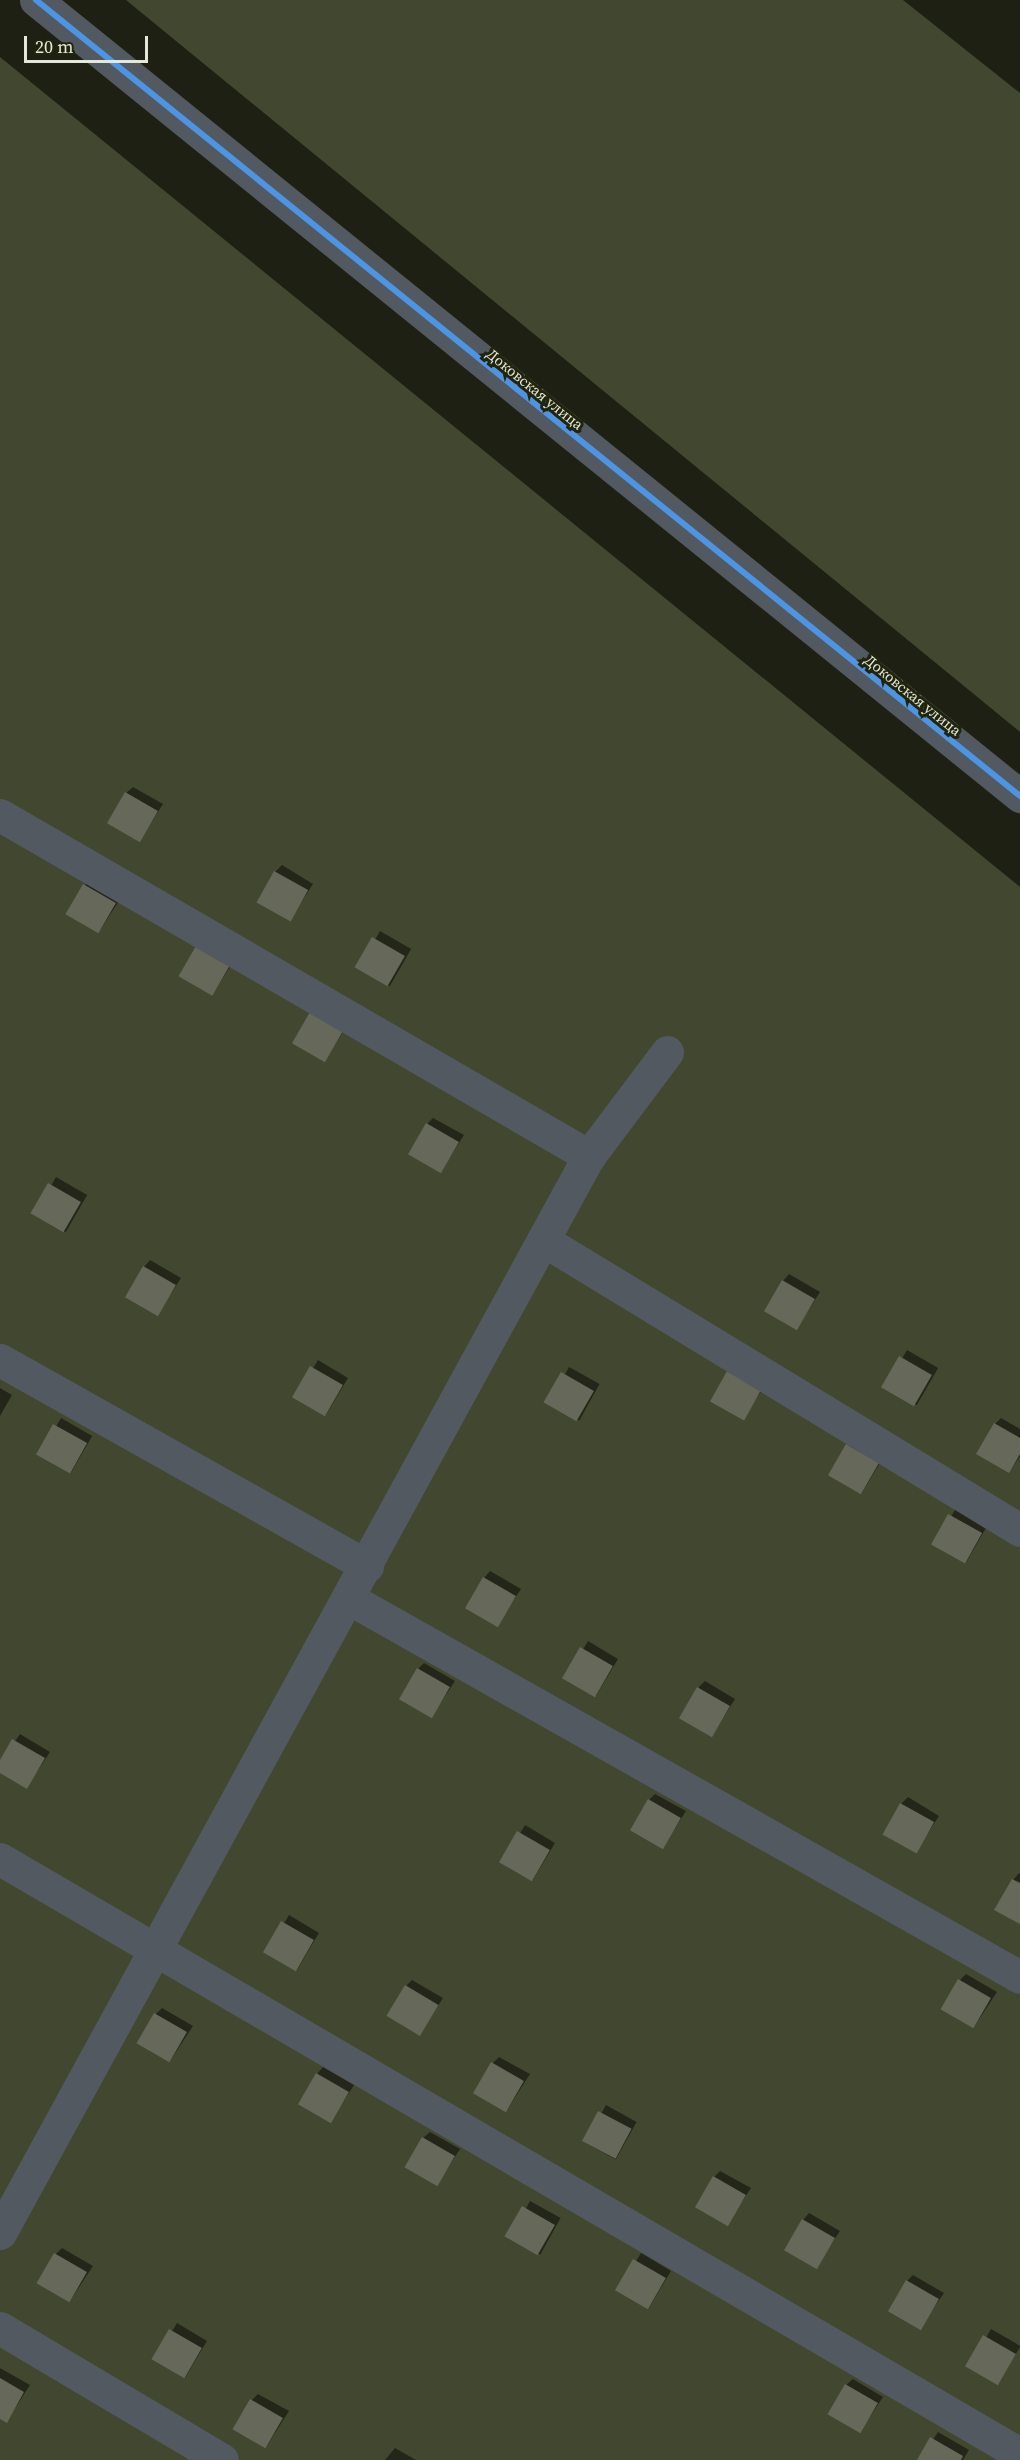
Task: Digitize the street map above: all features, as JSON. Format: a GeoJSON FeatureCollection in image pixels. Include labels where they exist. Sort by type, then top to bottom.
{"type":"FeatureCollection","features":[{"type":"Feature","properties":{"kind":"street","name":"Доковская улица"},"geometry":{"type":"LineString","coordinates":[[36,0],[1020,796]]}},
{"type":"Feature","properties":{"kind":"street"},"geometry":{"type":"LineString","coordinates":[[0,815],[589,1156]]}},
{"type":"Feature","properties":{"kind":"street"},"geometry":{"type":"LineString","coordinates":[[0,2234],[350,1599],[589,1156],[667,1052]]}},
{"type":"Feature","properties":{"kind":"street"},"geometry":{"type":"LineString","coordinates":[[543,1240],[1020,1530]]}},
{"type":"Feature","properties":{"kind":"street"},"geometry":{"type":"LineString","coordinates":[[0,1360],[368,1566]]}},
{"type":"Feature","properties":{"kind":"street"},"geometry":{"type":"LineString","coordinates":[[350,1599],[1020,1977]]}},
{"type":"Feature","properties":{"kind":"street"},"geometry":{"type":"LineString","coordinates":[[0,1859],[1020,2454]]}},
{"type":"Feature","properties":{"kind":"street"},"geometry":{"type":"LineString","coordinates":[[0,2328],[222,2460]]}},
{"type":"Feature","properties":{"kind":"green space"},"geometry":{"type":"Polygon","coordinates":[[[126,0],[903,0],[1020,93],[1020,732],[126,0]]]}},
{"type":"Feature","properties":{"kind":"green space"},"geometry":{"type":"Polygon","coordinates":[[[0,57],[1020,887],[1020,2460],[0,2460],[0,57]]]}},
{"type":"Feature","properties":{"kind":"building"},"geometry":{"type":"Polygon","coordinates":[[[125,792],[158,811],[140,842],[107,823],[125,792]]]}},
{"type":"Feature","properties":{"kind":"building"},"geometry":{"type":"Polygon","coordinates":[[[274,871],[308,890],[291,921],[257,902],[274,871]]]}},
{"type":"Feature","properties":{"kind":"building"},"geometry":{"type":"Polygon","coordinates":[[[83,884],[116,903],[98,933],[66,914],[83,884]]]}},
{"type":"Feature","properties":{"kind":"building"},"geometry":{"type":"Polygon","coordinates":[[[372,937],[405,956],[387,986],[355,967],[372,937]]]}},
{"type":"Feature","properties":{"kind":"building"},"geometry":{"type":"Polygon","coordinates":[[[196,946],[230,966],[212,996],[178,976],[196,946]]]}},
{"type":"Feature","properties":{"kind":"building"},"geometry":{"type":"Polygon","coordinates":[[[310,1012],[343,1031],[325,1062],[292,1043],[310,1012]]]}},
{"type":"Feature","properties":{"kind":"building"},"geometry":{"type":"Polygon","coordinates":[[[426,1123],[459,1142],[441,1173],[408,1154],[426,1123]]]}},
{"type":"Feature","properties":{"kind":"building"},"geometry":{"type":"Polygon","coordinates":[[[48,1183],[81,1202],[63,1232],[30,1213],[48,1183]]]}},
{"type":"Feature","properties":{"kind":"building"},"geometry":{"type":"Polygon","coordinates":[[[143,1266],[176,1285],[158,1316],[125,1297],[143,1266]]]}},
{"type":"Feature","properties":{"kind":"building"},"geometry":{"type":"Polygon","coordinates":[[[782,1280],[815,1299],[797,1330],[764,1311],[782,1280]]]}},
{"type":"Feature","properties":{"kind":"building"},"geometry":{"type":"Polygon","coordinates":[[[899,1356],[932,1375],[914,1406],[881,1387],[899,1356]]]}},
{"type":"Feature","properties":{"kind":"building"},"geometry":{"type":"Polygon","coordinates":[[[310,1366],[343,1385],[325,1416],[292,1397],[310,1366]]]}},
{"type":"Feature","properties":{"kind":"building"},"geometry":{"type":"Polygon","coordinates":[[[727,1371],[761,1390],[744,1421],[710,1402],[727,1371]]]}},
{"type":"Feature","properties":{"kind":"building"},"geometry":{"type":"Polygon","coordinates":[[[561,1372],[594,1391],[576,1421],[544,1402],[561,1372]]]}},
{"type":"Feature","properties":{"kind":"building"},"geometry":{"type":"Polygon","coordinates":[[[994,1423],[1020,1438],[1020,1454],[1009,1473],[976,1454],[994,1423]]]}},
{"type":"Feature","properties":{"kind":"building"},"geometry":{"type":"Polygon","coordinates":[[[53,1424],[87,1443],[70,1474],[36,1455],[53,1424]]]}},
{"type":"Feature","properties":{"kind":"building"},"geometry":{"type":"Polygon","coordinates":[[[846,1444],[879,1463],[861,1494],[828,1475],[846,1444]]]}},
{"type":"Feature","properties":{"kind":"building"},"geometry":{"type":"Polygon","coordinates":[[[948,1514],[982,1533],[965,1564],[931,1545],[948,1514]]]}},
{"type":"Feature","properties":{"kind":"building"},"geometry":{"type":"Polygon","coordinates":[[[483,1577],[516,1596],[498,1627],[465,1608],[483,1577]]]}},
{"type":"Feature","properties":{"kind":"building"},"geometry":{"type":"Polygon","coordinates":[[[580,1647],[613,1666],[595,1697],[562,1678],[580,1647]]]}},
{"type":"Feature","properties":{"kind":"building"},"geometry":{"type":"Polygon","coordinates":[[[417,1668],[450,1687],[432,1718],[399,1699],[417,1668]]]}},
{"type":"Feature","properties":{"kind":"building"},"geometry":{"type":"Polygon","coordinates":[[[697,1687],[730,1706],[712,1737],[679,1718],[697,1687]]]}},
{"type":"Feature","properties":{"kind":"building"},"geometry":{"type":"Polygon","coordinates":[[[12,1739],[45,1758],[27,1789],[0,1773],[0,1760],[12,1739]]]}},
{"type":"Feature","properties":{"kind":"building"},"geometry":{"type":"Polygon","coordinates":[[[648,1799],[681,1818],[663,1849],[630,1830],[648,1799]]]}},
{"type":"Feature","properties":{"kind":"building"},"geometry":{"type":"Polygon","coordinates":[[[900,1803],[934,1822],[917,1853],[883,1834],[900,1803]]]}},
{"type":"Feature","properties":{"kind":"building"},"geometry":{"type":"Polygon","coordinates":[[[517,1831],[550,1850],[532,1881],[499,1862],[517,1831]]]}},
{"type":"Feature","properties":{"kind":"building"},"geometry":{"type":"Polygon","coordinates":[[[1012,1879],[1020,1883],[1020,1924],[994,1910],[1012,1879]]]}},
{"type":"Feature","properties":{"kind":"building"},"geometry":{"type":"Polygon","coordinates":[[[281,1921],[314,1940],[296,1971],[263,1952],[281,1921]]]}},
{"type":"Feature","properties":{"kind":"building"},"geometry":{"type":"Polygon","coordinates":[[[958,1979],[991,1998],[973,2028],[940,2009],[958,1979]]]}},
{"type":"Feature","properties":{"kind":"building"},"geometry":{"type":"Polygon","coordinates":[[[405,1985],[438,2005],[420,2036],[386,2016],[405,1985]]]}},
{"type":"Feature","properties":{"kind":"building"},"geometry":{"type":"Polygon","coordinates":[[[154,2013],[187,2032],[169,2062],[137,2043],[154,2013]]]}},
{"type":"Feature","properties":{"kind":"building"},"geometry":{"type":"Polygon","coordinates":[[[491,2062],[524,2081],[506,2112],[473,2093],[491,2062]]]}},
{"type":"Feature","properties":{"kind":"building"},"geometry":{"type":"Polygon","coordinates":[[[316,2073],[349,2092],[331,2123],[298,2104],[316,2073]]]}},
{"type":"Feature","properties":{"kind":"building"},"geometry":{"type":"Polygon","coordinates":[[[598,2111],[632,2129],[616,2159],[582,2141],[598,2111]]]}},
{"type":"Feature","properties":{"kind":"building"},"geometry":{"type":"Polygon","coordinates":[[[422,2137],[455,2156],[437,2186],[404,2167],[422,2137]]]}},
{"type":"Feature","properties":{"kind":"building"},"geometry":{"type":"Polygon","coordinates":[[[713,2176],[746,2195],[728,2226],[695,2207],[713,2176]]]}},
{"type":"Feature","properties":{"kind":"building"},"geometry":{"type":"Polygon","coordinates":[[[522,2206],[555,2225],[537,2255],[504,2236],[522,2206]]]}},
{"type":"Feature","properties":{"kind":"building"},"geometry":{"type":"Polygon","coordinates":[[[802,2219],[835,2238],[817,2269],[784,2250],[802,2219]]]}},
{"type":"Feature","properties":{"kind":"building"},"geometry":{"type":"Polygon","coordinates":[[[54,2253],[87,2272],[69,2302],[36,2283],[54,2253]]]}},
{"type":"Feature","properties":{"kind":"building"},"geometry":{"type":"Polygon","coordinates":[[[633,2259],[666,2278],[648,2309],[615,2290],[633,2259]]]}},
{"type":"Feature","properties":{"kind":"building"},"geometry":{"type":"Polygon","coordinates":[[[906,2280],[939,2299],[921,2330],[888,2311],[906,2280]]]}},
{"type":"Feature","properties":{"kind":"building"},"geometry":{"type":"Polygon","coordinates":[[[169,2329],[202,2348],[184,2378],[152,2359],[169,2329]]]}},
{"type":"Feature","properties":{"kind":"building"},"geometry":{"type":"Polygon","coordinates":[[[983,2335],[1016,2354],[998,2385],[965,2366],[983,2335]]]}},
{"type":"Feature","properties":{"kind":"building"},"geometry":{"type":"Polygon","coordinates":[[[0,2378],[24,2392],[7,2423],[0,2419],[0,2378]]]}},
{"type":"Feature","properties":{"kind":"building"},"geometry":{"type":"Polygon","coordinates":[[[845,2384],[878,2403],[860,2433],[828,2414],[845,2384]]]}},
{"type":"Feature","properties":{"kind":"building"},"geometry":{"type":"Polygon","coordinates":[[[250,2399],[283,2418],[265,2448],[232,2429],[250,2399]]]}},
{"type":"Feature","properties":{"kind":"building"},"geometry":{"type":"Polygon","coordinates":[[[930,2437],[963,2456],[961,2460],[917,2460],[930,2437]]]}},
{"type":"Feature","properties":{"kind":"cycle path"},"geometry":{"type":"LineString","coordinates":[[36,0],[1020,796]]}}]}
